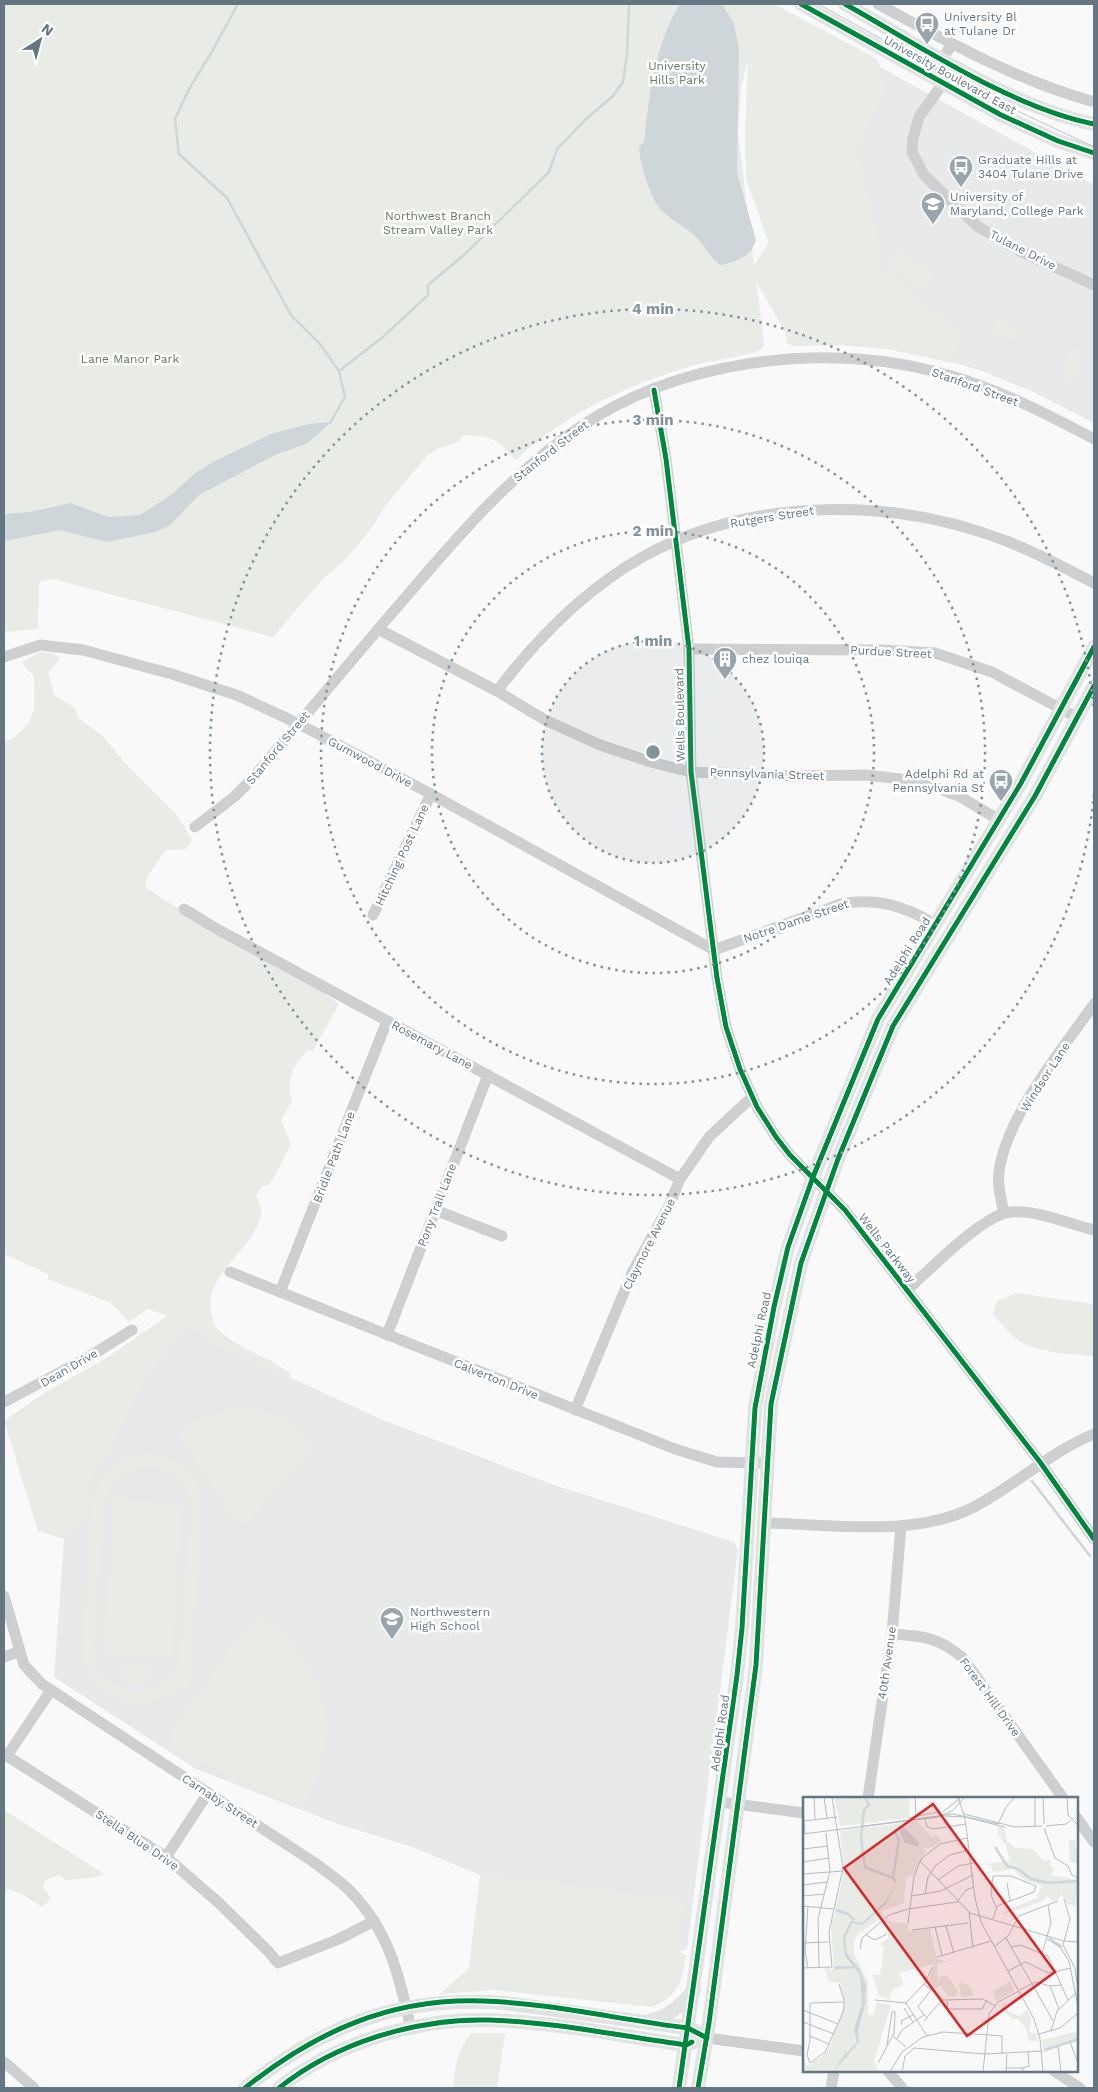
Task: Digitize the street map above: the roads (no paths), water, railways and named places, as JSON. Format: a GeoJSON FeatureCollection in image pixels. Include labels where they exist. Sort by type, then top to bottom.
{"type":"FeatureCollection","features":[{"type":"Feature","properties":{"kind":"main road","name":"University Boulevard East"},"geometry":{"type":"LineString","coordinates":[[801,4],[1024,126],[1074,147],[1094,152]]}},
{"type":"Feature","properties":{"kind":"main road","name":"University Boulevard East"},"geometry":{"type":"LineString","coordinates":[[845,4],[942,58],[1012,94],[1076,120],[1094,124]]}},
{"type":"Feature","properties":{"kind":"main road"},"geometry":{"type":"LineString","coordinates":[[1076,120],[1094,128]]}},
{"type":"Feature","properties":{"kind":"main road"},"geometry":{"type":"LineString","coordinates":[[1074,147],[1094,156]]}},
{"type":"Feature","properties":{"kind":"main road","name":"Adelphi Road"},"geometry":{"type":"LineString","coordinates":[[680,2088],[742,1628],[751,1463],[758,1388],[788,1247],[813,1177],[872,1030],[904,973],[999,820],[1062,710],[1094,647]]}},
{"type":"Feature","properties":{"kind":"main road","name":"Adelphi Road"},"geometry":{"type":"LineString","coordinates":[[698,2088],[707,2038],[736,1804],[756,1665],[771,1404],[801,1263],[827,1191],[893,1026],[1035,796],[1094,686]]}},
{"type":"Feature","properties":{"kind":"main road"},"geometry":{"type":"LineString","coordinates":[[643,2022],[662,2018],[674,2011],[694,1990]]}},
{"type":"Feature","properties":{"kind":"main road"},"geometry":{"type":"LineString","coordinates":[[245,2088],[287,2056],[310,2042],[360,2020],[406,2008],[453,2002],[482,2001],[535,2006],[688,2028],[707,2038]]}},
{"type":"Feature","properties":{"kind":"main road"},"geometry":{"type":"LineString","coordinates":[[279,2088],[334,2054],[372,2038],[459,2021],[514,2022],[686,2045],[707,2038]]}},
{"type":"Feature","properties":{"kind":"street"},"geometry":{"type":"LineString","coordinates":[[878,22],[885,6],[952,44],[1023,77],[1091,101]]}},
{"type":"Feature","properties":{"kind":"street","name":"Tulane Drive"},"geometry":{"type":"LineString","coordinates":[[952,44],[942,58],[931,98],[919,117],[912,145],[914,159],[924,175],[977,226],[1022,252],[1094,285]]}},
{"type":"Feature","properties":{"kind":"street","name":"Stanford Street"},"geometry":{"type":"LineString","coordinates":[[195,827],[243,789],[465,528],[529,466],[577,429],[596,417],[654,390],[708,372],[757,362],[808,358],[873,360],[934,371],[963,380],[1016,400],[1094,438]]}},
{"type":"Feature","properties":{"kind":"street","name":"Wells Boulevard"},"geometry":{"type":"LineString","coordinates":[[654,390],[677,542],[689,649],[691,772],[714,950]]}},
{"type":"Feature","properties":{"kind":"street","name":"Rutgers Street"},"geometry":{"type":"LineString","coordinates":[[497,691],[535,645],[575,605],[623,570],[648,554],[677,542],[724,525],[758,517],[828,509],[876,510],[942,522],[998,538],[1094,583]]}},
{"type":"Feature","properties":{"kind":"street","name":"Pennsylvania Street"},"geometry":{"type":"LineString","coordinates":[[378,629],[497,691],[545,720],[600,745],[671,768],[691,772],[896,778],[924,783],[951,793],[999,820]]}},
{"type":"Feature","properties":{"kind":"street","name":"Gumwood Drive"},"geometry":{"type":"LineString","coordinates":[[4,657],[40,645],[83,650],[214,687],[299,724],[431,794],[714,950]]}},
{"type":"Feature","properties":{"kind":"street","name":"Purdue Street"},"geometry":{"type":"LineString","coordinates":[[689,649],[883,650],[935,654],[992,672],[1078,718]]}},
{"type":"Feature","properties":{"kind":"street","name":"Hitching Post Lane"},"geometry":{"type":"LineString","coordinates":[[373,916],[431,794]]}},
{"type":"Feature","properties":{"kind":"street","name":"Notre Dame Street"},"geometry":{"type":"LineString","coordinates":[[714,950],[841,904],[856,901],[889,903],[913,912],[935,924]]}},
{"type":"Feature","properties":{"kind":"street","name":"Rosemary Lane"},"geometry":{"type":"LineString","coordinates":[[184,909],[217,930],[680,1179]]}},
{"type":"Feature","properties":{"kind":"street","name":"Wells Parkway"},"geometry":{"type":"LineString","coordinates":[[714,950],[726,1027],[752,1097],[776,1137],[790,1155],[844,1210],[1040,1462],[1094,1539]]}},
{"type":"Feature","properties":{"kind":"street","name":"Windsor Lane"},"geometry":{"type":"LineString","coordinates":[[1004,1213],[999,1184],[999,1171],[1013,1128],[1033,1091],[1094,1004]]}},
{"type":"Feature","properties":{"kind":"street","name":"Bridle Path Lane"},"geometry":{"type":"LineString","coordinates":[[280,1292],[387,1021]]}},
{"type":"Feature","properties":{"kind":"street","name":"Pony Trail Lane"},"geometry":{"type":"LineString","coordinates":[[387,1335],[488,1075]]}},
{"type":"Feature","properties":{"kind":"street","name":"Claymore Avenue"},"geometry":{"type":"LineString","coordinates":[[576,1410],[632,1273],[669,1206],[680,1179],[709,1137],[752,1097]]}},
{"type":"Feature","properties":{"kind":"street"},"geometry":{"type":"LineString","coordinates":[[435,1210],[502,1236]]}},
{"type":"Feature","properties":{"kind":"street"},"geometry":{"type":"LineString","coordinates":[[907,1290],[981,1226],[1004,1213],[1031,1213],[1094,1230]]}},
{"type":"Feature","properties":{"kind":"street","name":"Calverton Drive"},"geometry":{"type":"LineString","coordinates":[[230,1272],[706,1460],[725,1463],[767,1463]]}},
{"type":"Feature","properties":{"kind":"street","name":"Dean Drive"},"geometry":{"type":"LineString","coordinates":[[4,1402],[87,1358],[132,1330]]}},
{"type":"Feature","properties":{"kind":"street"},"geometry":{"type":"LineString","coordinates":[[765,1523],[901,1526],[934,1522],[972,1508],[1040,1462],[1094,1434]]}},
{"type":"Feature","properties":{"kind":"street","name":"40th Avenue"},"geometry":{"type":"LineString","coordinates":[[868,1797],[892,1634],[901,1526]]}},
{"type":"Feature","properties":{"kind":"street","name":"Carnaby Street"},"geometry":{"type":"LineString","coordinates":[[4,1596],[18,1652],[24,1665],[33,1676],[50,1690],[312,1861],[348,1889],[374,1921],[387,1943],[398,1972],[411,2029]]}},
{"type":"Feature","properties":{"kind":"street","name":"Forest Hill Drive"},"geometry":{"type":"LineString","coordinates":[[892,1634],[930,1638],[946,1645],[963,1658],[1062,1797]]}},
{"type":"Feature","properties":{"kind":"street"},"geometry":{"type":"LineString","coordinates":[[4,1658],[18,1652]]}},
{"type":"Feature","properties":{"kind":"street","name":"Stella Blue Drive"},"geometry":{"type":"LineString","coordinates":[[50,1690],[7,1756],[166,1857],[219,1903],[278,1963],[339,1939],[374,1921]]}},
{"type":"Feature","properties":{"kind":"street"},"geometry":{"type":"LineString","coordinates":[[166,1857],[208,1793]]}},
{"type":"Feature","properties":{"kind":"street"},"geometry":{"type":"LineString","coordinates":[[720,1802],[803,1813]]}},
{"type":"Feature","properties":{"kind":"street"},"geometry":{"type":"LineString","coordinates":[[1078,1819],[1094,1842]]}},
{"type":"Feature","properties":{"kind":"street"},"geometry":{"type":"LineString","coordinates":[[707,2038],[803,2051]]}},
{"type":"Feature","properties":{"kind":"street"},"geometry":{"type":"LineString","coordinates":[[4,2062],[34,2088]]}},
{"type":"Feature","properties":{"kind":"street"},"geometry":{"type":"LineString","coordinates":[[831,2088],[834,2072]]}},
{"type":"Feature","properties":{"kind":"street"},"geometry":{"type":"LineString","coordinates":[[889,2072],[902,2088]]}},
{"type":"Feature","properties":{"kind":"street"},"geometry":{"type":"LineString","coordinates":[[1056,2072],[1080,2088]]}},
{"type":"Feature","properties":{"kind":"waterway"},"geometry":{"type":"LineString","coordinates":[[238,4],[188,91],[175,119],[179,154],[227,198],[291,315],[320,344],[339,371],[345,397],[330,423]]}},
{"type":"Feature","properties":{"kind":"waterway"},"geometry":{"type":"LineString","coordinates":[[339,371],[383,337],[428,295],[428,285],[465,254],[549,172],[557,149],[586,119],[612,97],[623,82],[627,54],[629,6]]}},
{"type":"Feature","properties":{"kind":"waterway"},"geometry":{"type":"LineString","coordinates":[[1032,1481],[1090,1556]]}},
{"type":"Feature","properties":{"kind":"tram line"},"geometry":{"type":"LineString","coordinates":[[818,4],[979,93],[1094,147]]}},
{"type":"Feature","properties":{"kind":"place","name":"University Bl at Tulane Dr"},"geometry":{"type":"Point","coordinates":[927,45]}},
{"type":"Feature","properties":{"kind":"place","name":"Graduate Hills at 3404 Tulane Drive"},"geometry":{"type":"Point","coordinates":[961,188]}},
{"type":"Feature","properties":{"kind":"place","name":"University of Maryland, College Park"},"geometry":{"type":"Point","coordinates":[933,225]}},
{"type":"Feature","properties":{"kind":"place","name":"chez louiqa"},"geometry":{"type":"Point","coordinates":[725,680]}},
{"type":"Feature","properties":{"kind":"place","name":"Adelphi Rd at Pennsylvania St"},"geometry":{"type":"Point","coordinates":[1001,802]}},
{"type":"Feature","properties":{"kind":"place","name":"Northwestern High School"},"geometry":{"type":"Point","coordinates":[392,1640]}},
{"type":"Feature","properties":{"kind":"park label","name":"University Hills Park"},"geometry":{"type":"Point","coordinates":[677,73]}},
{"type":"Feature","properties":{"kind":"park label","name":"Northwest Branch Stream Valley Park"},"geometry":{"type":"Point","coordinates":[438,223]}},
{"type":"Feature","properties":{"kind":"park label","name":"Lane Manor Park"},"geometry":{"type":"Point","coordinates":[130,359]}}]}
